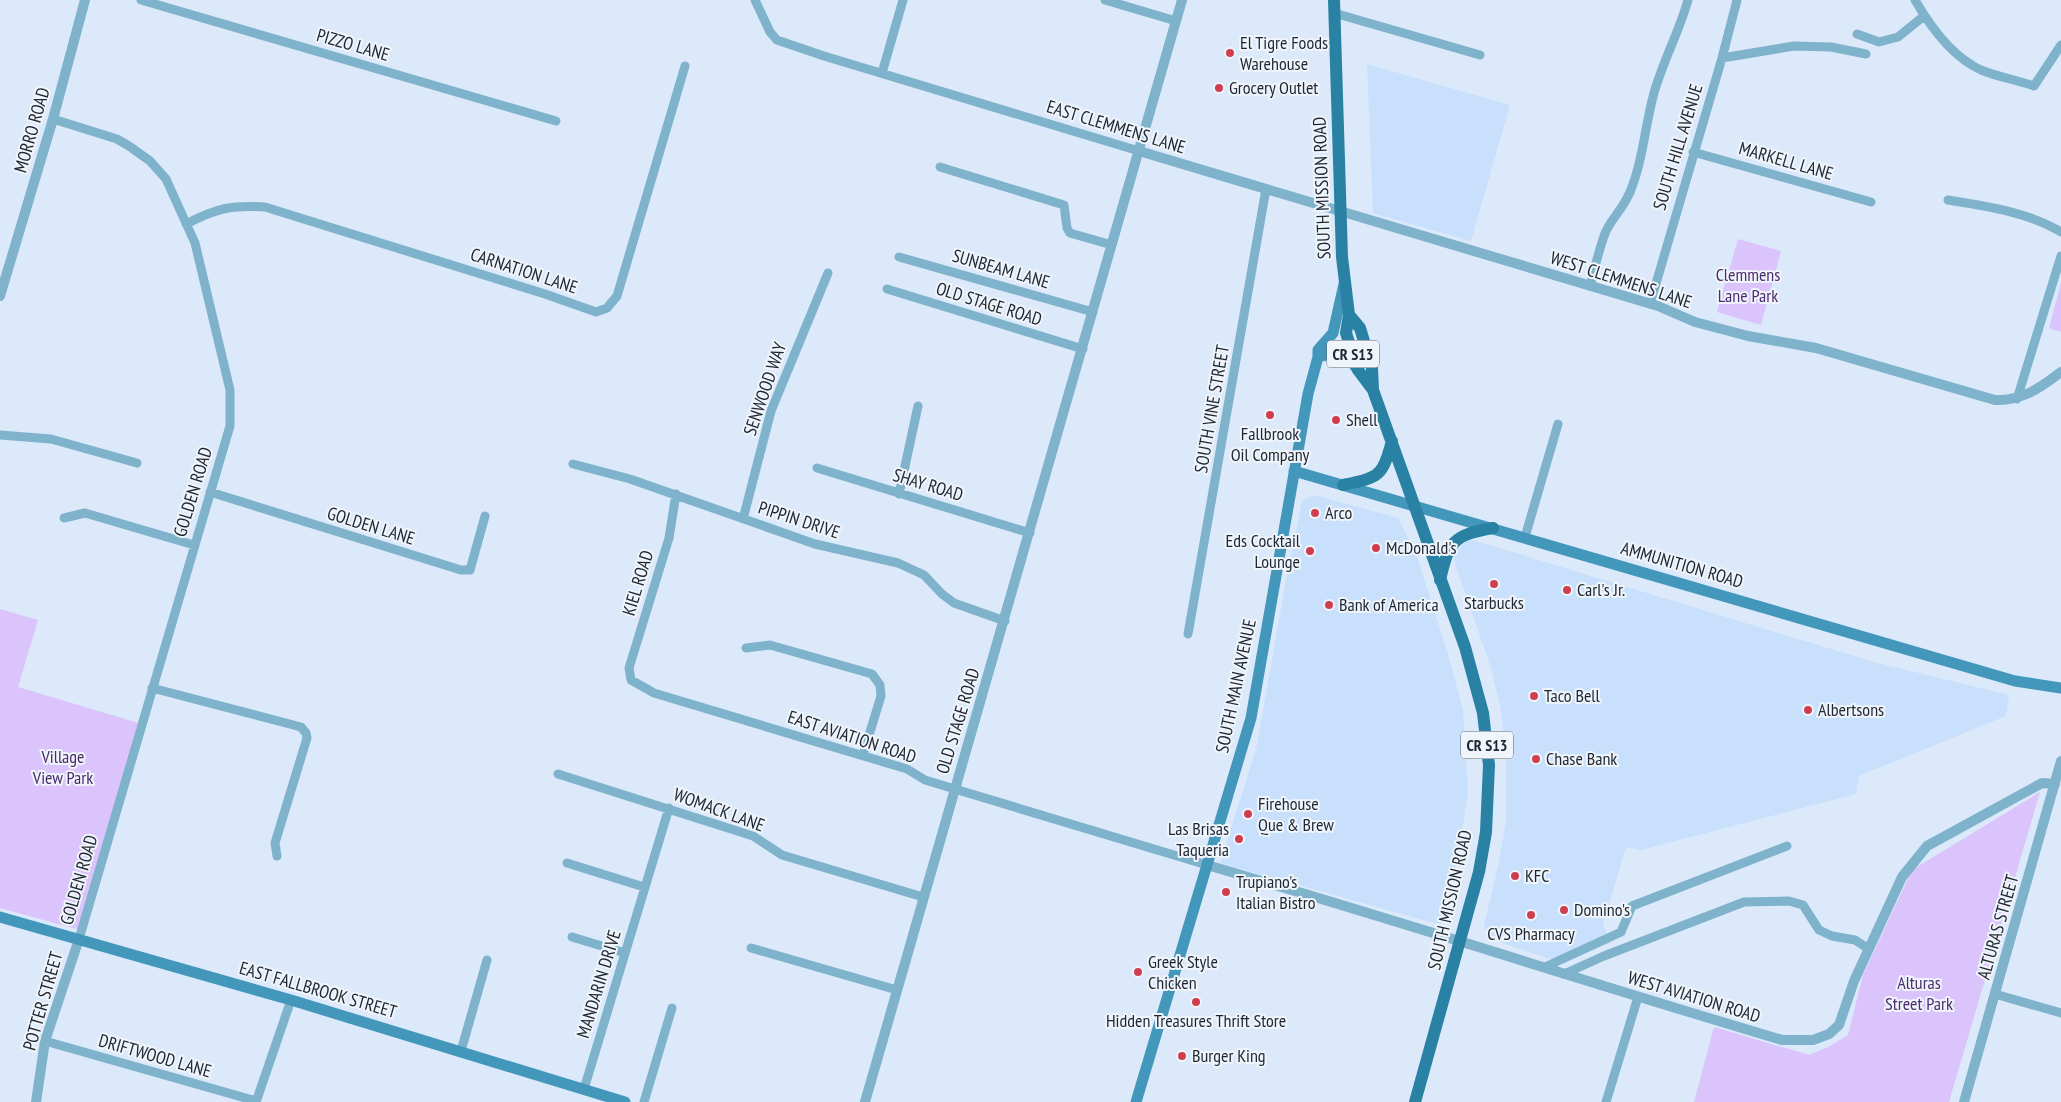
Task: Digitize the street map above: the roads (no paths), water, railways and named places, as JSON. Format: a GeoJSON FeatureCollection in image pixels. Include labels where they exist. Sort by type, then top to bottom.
{"type":"FeatureCollection","features":[{"type":"Feature","properties":{"kind":"main road","name":"SOUTH MISSION ROAD"},"geometry":{"type":"LineString","coordinates":[[1334,6],[1340,210],[1344,284],[1349,315],[1346,333],[1358,370],[1372,390],[1392,441],[1413,505],[1465,647],[1483,713],[1490,765],[1486,832],[1482,858],[1415,1102]]}},
{"type":"Feature","properties":{"kind":"main road","name":"SOUTH MAIN AVENUE"},"geometry":{"type":"LineString","coordinates":[[1136,1102],[1250,718],[1308,394],[1318,357],[1318,350],[1333,333],[1344,284]]}},
{"type":"Feature","properties":{"kind":"main road","name":"SOUTH MISSION ROAD"},"geometry":{"type":"LineString","coordinates":[[1349,315],[1360,328],[1372,368],[1372,390]]}},
{"type":"Feature","properties":{"kind":"main road"},"geometry":{"type":"LineString","coordinates":[[1318,357],[1334,352],[1342,354],[1358,370]]}},
{"type":"Feature","properties":{"kind":"main road"},"geometry":{"type":"LineString","coordinates":[[1343,485],[1373,477],[1380,473],[1385,464],[1392,441]]}},
{"type":"Feature","properties":{"kind":"main road","name":"AMMUNITION ROAD"},"geometry":{"type":"LineString","coordinates":[[1294,470],[2015,681],[2061,688]]}},
{"type":"Feature","properties":{"kind":"main road"},"geometry":{"type":"LineString","coordinates":[[1440,580],[1444,560],[1454,541],[1459,537],[1492,528]]}},
{"type":"Feature","properties":{"kind":"main road","name":"EAST FALLBROOK STREET"},"geometry":{"type":"LineString","coordinates":[[0,917],[291,1000],[461,1051],[588,1094],[625,1102]]}},
{"type":"Feature","properties":{"kind":"street","name":"MORRO ROAD"},"geometry":{"type":"LineString","coordinates":[[0,296],[88,0]]}},
{"type":"Feature","properties":{"kind":"street","name":"PIZZO LANE"},"geometry":{"type":"LineString","coordinates":[[141,0],[556,121]]}},
{"type":"Feature","properties":{"kind":"street","name":"EAST CLEMMENS LANE"},"geometry":{"type":"LineString","coordinates":[[755,0],[770,32],[777,40],[1139,151],[1340,210]]}},
{"type":"Feature","properties":{"kind":"street"},"geometry":{"type":"LineString","coordinates":[[882,73],[903,0]]}},
{"type":"Feature","properties":{"kind":"street"},"geometry":{"type":"LineString","coordinates":[[1105,0],[1176,21]]}},
{"type":"Feature","properties":{"kind":"street","name":"OLD STAGE ROAD"},"geometry":{"type":"LineString","coordinates":[[865,1102],[954,789],[1005,621],[1182,0]]}},
{"type":"Feature","properties":{"kind":"street"},"geometry":{"type":"LineString","coordinates":[[1590,286],[1606,231],[1631,192],[1654,94],[1663,66],[1676,38],[1688,0]]}},
{"type":"Feature","properties":{"kind":"street","name":"SOUTH HILL AVENUE"},"geometry":{"type":"LineString","coordinates":[[1650,304],[1722,58],[1737,0]]}},
{"type":"Feature","properties":{"kind":"street"},"geometry":{"type":"LineString","coordinates":[[1915,0],[1932,28],[1959,55],[1980,69],[2034,86],[2061,45]]}},
{"type":"Feature","properties":{"kind":"street"},"geometry":{"type":"LineString","coordinates":[[1334,6],[1480,55]]}},
{"type":"Feature","properties":{"kind":"street"},"geometry":{"type":"LineString","coordinates":[[1857,34],[1879,42],[1898,37],[1924,16]]}},
{"type":"Feature","properties":{"kind":"street"},"geometry":{"type":"LineString","coordinates":[[1722,58],[1794,46],[1831,47],[1866,54]]}},
{"type":"Feature","properties":{"kind":"street","name":"CARNATION LANE"},"geometry":{"type":"LineString","coordinates":[[186,224],[210,212],[236,206],[265,207],[545,294],[596,312],[607,308],[617,296],[685,66]]}},
{"type":"Feature","properties":{"kind":"street","name":"GOLDEN ROAD"},"geometry":{"type":"LineString","coordinates":[[53,119],[117,139],[150,161],[166,179],[195,243],[230,390],[230,426],[79,939]]}},
{"type":"Feature","properties":{"kind":"street","name":"MARKELL LANE"},"geometry":{"type":"LineString","coordinates":[[1693,152],[1871,202]]}},
{"type":"Feature","properties":{"kind":"street"},"geometry":{"type":"LineString","coordinates":[[940,167],[1064,205],[1067,228],[1070,233],[1112,245]]}},
{"type":"Feature","properties":{"kind":"street","name":"SOUTH VINE STREET"},"geometry":{"type":"LineString","coordinates":[[1188,634],[1266,189]]}},
{"type":"Feature","properties":{"kind":"street"},"geometry":{"type":"LineString","coordinates":[[1948,200],[1998,208],[2050,225],[2061,232]]}},
{"type":"Feature","properties":{"kind":"street","name":"WEST CLEMMENS LANE"},"geometry":{"type":"LineString","coordinates":[[1340,210],[1650,304],[1695,322],[1748,336],[1816,348],[1995,400],[2017,399],[2038,389],[2061,372]]}},
{"type":"Feature","properties":{"kind":"street"},"geometry":{"type":"LineString","coordinates":[[2017,399],[2061,256]]}},
{"type":"Feature","properties":{"kind":"street","name":"SUNBEAM LANE"},"geometry":{"type":"LineString","coordinates":[[899,257],[1093,312]]}},
{"type":"Feature","properties":{"kind":"street","name":"SENWOOD WAY"},"geometry":{"type":"LineString","coordinates":[[743,519],[771,411],[828,273]]}},
{"type":"Feature","properties":{"kind":"street","name":"OLD STAGE ROAD"},"geometry":{"type":"LineString","coordinates":[[887,289],[1083,349]]}},
{"type":"Feature","properties":{"kind":"street"},"geometry":{"type":"LineString","coordinates":[[899,494],[918,406]]}},
{"type":"Feature","properties":{"kind":"street"},"geometry":{"type":"LineString","coordinates":[[1525,537],[1558,424]]}},
{"type":"Feature","properties":{"kind":"street"},"geometry":{"type":"LineString","coordinates":[[0,435],[51,439],[137,463]]}},
{"type":"Feature","properties":{"kind":"street","name":"PIPPIN DRIVE"},"geometry":{"type":"LineString","coordinates":[[573,464],[630,479],[676,494],[815,544],[898,563],[924,575],[942,594],[954,603],[1005,621]]}},
{"type":"Feature","properties":{"kind":"street","name":"SHAY ROAD"},"geometry":{"type":"LineString","coordinates":[[816,468],[1030,533]]}},
{"type":"Feature","properties":{"kind":"street","name":"GOLDEN LANE"},"geometry":{"type":"LineString","coordinates":[[210,492],[461,570],[470,570],[485,516]]}},
{"type":"Feature","properties":{"kind":"street","name":"KIEL ROAD"},"geometry":{"type":"LineString","coordinates":[[631,680],[629,668],[669,538],[676,494]]}},
{"type":"Feature","properties":{"kind":"street"},"geometry":{"type":"LineString","coordinates":[[64,518],[85,513],[194,545]]}},
{"type":"Feature","properties":{"kind":"street"},"geometry":{"type":"LineString","coordinates":[[746,648],[770,645],[872,674],[880,684],[881,696],[863,755]]}},
{"type":"Feature","properties":{"kind":"street","name":"EAST AVIATION ROAD"},"geometry":{"type":"LineString","coordinates":[[631,680],[654,693],[863,755],[907,769],[925,780],[1207,865]]}},
{"type":"Feature","properties":{"kind":"street"},"geometry":{"type":"LineString","coordinates":[[152,688],[300,727],[304,730],[307,738],[275,843],[277,856]]}},
{"type":"Feature","properties":{"kind":"street","name":"ALTURAS STREET"},"geometry":{"type":"LineString","coordinates":[[1964,1102],[2061,761]]}},
{"type":"Feature","properties":{"kind":"street","name":"WOMACK LANE"},"geometry":{"type":"LineString","coordinates":[[558,774],[753,836],[782,855],[923,897]]}},
{"type":"Feature","properties":{"kind":"street","name":"WEST AVIATION ROAD"},"geometry":{"type":"LineString","coordinates":[[1207,865],[1461,940],[1564,974],[1782,1040],[1813,1040],[1829,1034],[1839,1025],[1854,981],[1902,877],[1927,846],[2042,783],[2055,784]]}},
{"type":"Feature","properties":{"kind":"street","name":"MANDARIN DRIVE"},"geometry":{"type":"LineString","coordinates":[[588,1094],[625,953],[669,808]]}},
{"type":"Feature","properties":{"kind":"street"},"geometry":{"type":"LineString","coordinates":[[1545,967],[1621,932],[1632,906],[1787,846]]}},
{"type":"Feature","properties":{"kind":"street"},"geometry":{"type":"LineString","coordinates":[[567,863],[644,888]]}},
{"type":"Feature","properties":{"kind":"street"},"geometry":{"type":"LineString","coordinates":[[1564,974],[1604,956],[1744,902],[1789,901],[1803,905],[1819,930],[1832,936],[1856,940],[1869,949]]}},
{"type":"Feature","properties":{"kind":"street"},"geometry":{"type":"LineString","coordinates":[[572,937],[625,953]]}},
{"type":"Feature","properties":{"kind":"street","name":"POTTER STREET"},"geometry":{"type":"LineString","coordinates":[[36,1102],[45,1041],[79,939]]}},
{"type":"Feature","properties":{"kind":"street"},"geometry":{"type":"LineString","coordinates":[[751,948],[897,990]]}},
{"type":"Feature","properties":{"kind":"street"},"geometry":{"type":"LineString","coordinates":[[461,1051],[487,960]]}},
{"type":"Feature","properties":{"kind":"street"},"geometry":{"type":"LineString","coordinates":[[1996,994],[2061,1013]]}},
{"type":"Feature","properties":{"kind":"street"},"geometry":{"type":"LineString","coordinates":[[1606,1102],[1638,997]]}},
{"type":"Feature","properties":{"kind":"street"},"geometry":{"type":"LineString","coordinates":[[256,1102],[291,1000]]}},
{"type":"Feature","properties":{"kind":"street"},"geometry":{"type":"LineString","coordinates":[[644,1102],[672,1008]]}},
{"type":"Feature","properties":{"kind":"street","name":"DRIFTWOOD LANE"},"geometry":{"type":"LineString","coordinates":[[45,1041],[256,1102]]}},
{"type":"Feature","properties":{"kind":"place","name":"El Tigre Foods Warehouse"},"geometry":{"type":"Point","coordinates":[1230,53]}},
{"type":"Feature","properties":{"kind":"place","name":"Grocery Outlet"},"geometry":{"type":"Point","coordinates":[1219,88]}},
{"type":"Feature","properties":{"kind":"place","name":"Fallbrook Oil Company"},"geometry":{"type":"Point","coordinates":[1270,415]}},
{"type":"Feature","properties":{"kind":"place","name":"Shell"},"geometry":{"type":"Point","coordinates":[1336,420]}},
{"type":"Feature","properties":{"kind":"place","name":"Arco"},"geometry":{"type":"Point","coordinates":[1315,513]}},
{"type":"Feature","properties":{"kind":"place","name":"McDonald's"},"geometry":{"type":"Point","coordinates":[1376,548]}},
{"type":"Feature","properties":{"kind":"place","name":"Eds Cocktail Lounge"},"geometry":{"type":"Point","coordinates":[1310,551]}},
{"type":"Feature","properties":{"kind":"place","name":"Starbucks"},"geometry":{"type":"Point","coordinates":[1494,584]}},
{"type":"Feature","properties":{"kind":"place","name":"Carl's Jr."},"geometry":{"type":"Point","coordinates":[1567,590]}},
{"type":"Feature","properties":{"kind":"place","name":"Bank of America"},"geometry":{"type":"Point","coordinates":[1329,605]}},
{"type":"Feature","properties":{"kind":"place","name":"Taco Bell"},"geometry":{"type":"Point","coordinates":[1534,696]}},
{"type":"Feature","properties":{"kind":"place","name":"Albertsons"},"geometry":{"type":"Point","coordinates":[1808,710]}},
{"type":"Feature","properties":{"kind":"place","name":"Chase Bank"},"geometry":{"type":"Point","coordinates":[1536,759]}},
{"type":"Feature","properties":{"kind":"place","name":"Firehouse Que & Brew"},"geometry":{"type":"Point","coordinates":[1248,814]}},
{"type":"Feature","properties":{"kind":"place","name":"Las Brisas Taqueria"},"geometry":{"type":"Point","coordinates":[1239,839]}},
{"type":"Feature","properties":{"kind":"place","name":"KFC"},"geometry":{"type":"Point","coordinates":[1515,876]}},
{"type":"Feature","properties":{"kind":"place","name":"Trupiano's Italian Bistro"},"geometry":{"type":"Point","coordinates":[1226,892]}},
{"type":"Feature","properties":{"kind":"place","name":"Domino's"},"geometry":{"type":"Point","coordinates":[1564,910]}},
{"type":"Feature","properties":{"kind":"place","name":"CVS Pharmacy"},"geometry":{"type":"Point","coordinates":[1531,915]}},
{"type":"Feature","properties":{"kind":"place","name":"Greek Style Chicken"},"geometry":{"type":"Point","coordinates":[1138,972]}},
{"type":"Feature","properties":{"kind":"place","name":"Hidden Treasures Thrift Store"},"geometry":{"type":"Point","coordinates":[1196,1002]}},
{"type":"Feature","properties":{"kind":"place","name":"Burger King"},"geometry":{"type":"Point","coordinates":[1182,1056]}},
{"type":"Feature","properties":{"kind":"park label","name":"Clemmens Lane Park"},"geometry":{"type":"Point","coordinates":[1748,285]}},
{"type":"Feature","properties":{"kind":"park label","name":"Village View Park"},"geometry":{"type":"Point","coordinates":[63,768]}},
{"type":"Feature","properties":{"kind":"park label","name":"Alturas Street Park"},"geometry":{"type":"Point","coordinates":[1919,993]}}]}
